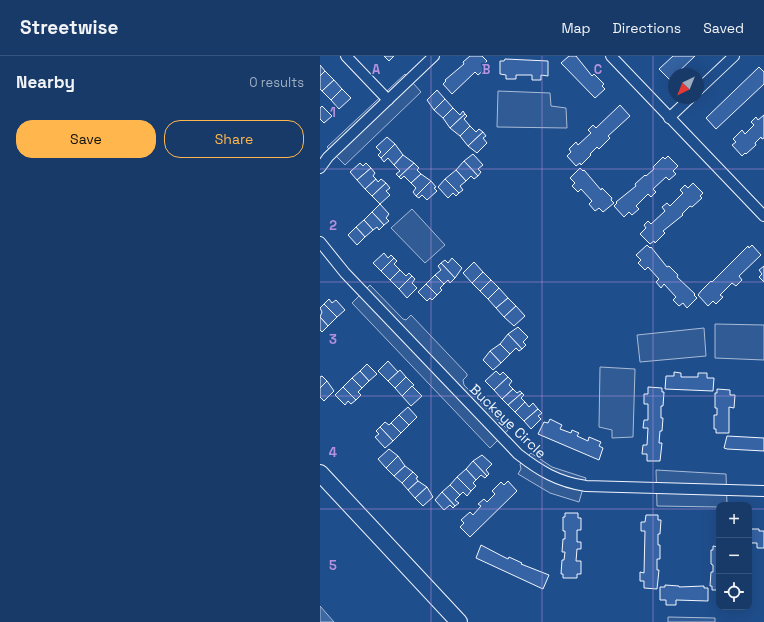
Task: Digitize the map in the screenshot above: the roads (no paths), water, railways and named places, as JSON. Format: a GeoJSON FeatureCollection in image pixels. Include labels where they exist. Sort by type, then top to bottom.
{"type":"FeatureCollection","features":[{"type":"Feature","properties":{"kind":"main road"},"geometry":{"type":"LineString","coordinates":[[320,473],[459,622]]}},
{"type":"Feature","properties":{"kind":"street"},"geometry":{"type":"LineString","coordinates":[[346,56],[388,100]]}},
{"type":"Feature","properties":{"kind":"street"},"geometry":{"type":"LineString","coordinates":[[320,168],[328,157],[434,56]]}},
{"type":"Feature","properties":{"kind":"street"},"geometry":{"type":"LineString","coordinates":[[611,56],[764,216]]}},
{"type":"Feature","properties":{"kind":"street"},"geometry":{"type":"LineString","coordinates":[[704,84],[734,56]]}},
{"type":"Feature","properties":{"kind":"street"},"geometry":{"type":"LineString","coordinates":[[669,118],[684,104]]}},
{"type":"Feature","properties":{"kind":"street","name":"Buckeye Circle"},"geometry":{"type":"LineString","coordinates":[[320,242],[345,273],[518,454],[538,470],[568,483],[586,486],[764,491]]}}]}
